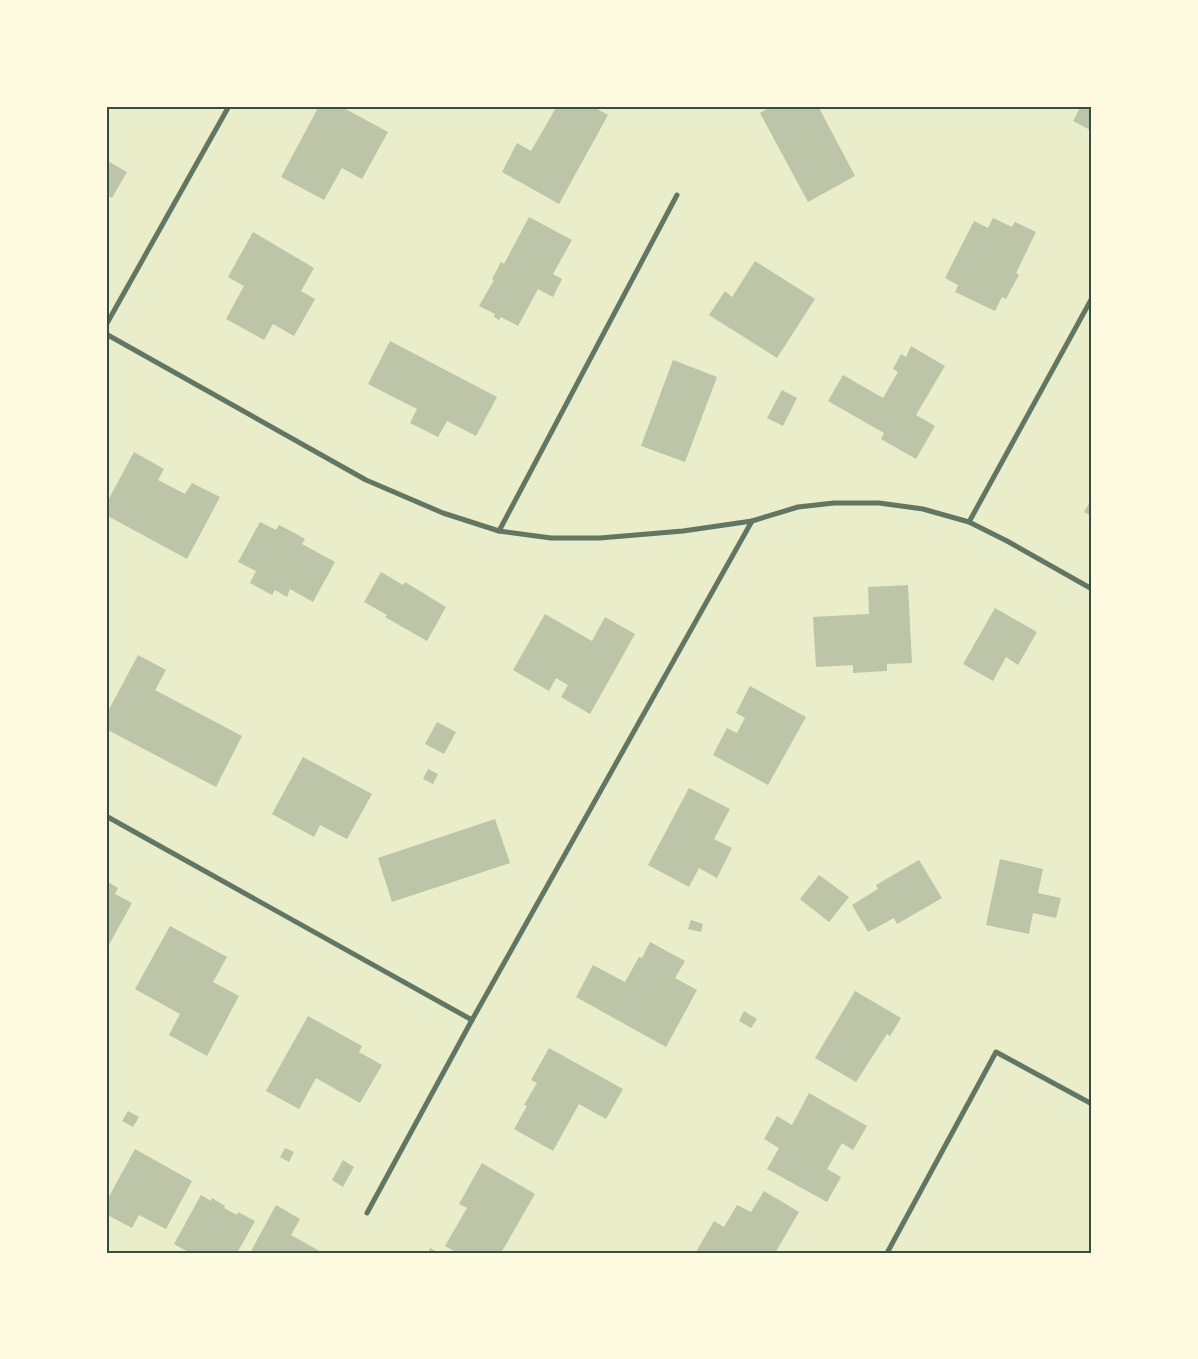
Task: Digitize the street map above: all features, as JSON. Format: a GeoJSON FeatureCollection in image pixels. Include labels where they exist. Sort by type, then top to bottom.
{"type":"FeatureCollection","features":[{"type":"Feature","properties":{"kind":"street"},"geometry":{"type":"LineString","coordinates":[[106,325],[229,106]]}},
{"type":"Feature","properties":{"kind":"street"},"geometry":{"type":"LineString","coordinates":[[499,531],[677,194]]}},
{"type":"Feature","properties":{"kind":"street"},"geometry":{"type":"LineString","coordinates":[[969,522],[1092,298]]}},
{"type":"Feature","properties":{"kind":"street"},"geometry":{"type":"LineString","coordinates":[[106,334],[366,480],[443,513],[499,531],[550,538],[600,538],[682,531],[752,521],[798,507],[834,503],[879,503],[923,509],[969,522],[1092,589]]}},
{"type":"Feature","properties":{"kind":"street"},"geometry":{"type":"LineString","coordinates":[[367,1213],[472,1020],[752,521]]}},
{"type":"Feature","properties":{"kind":"street"},"geometry":{"type":"LineString","coordinates":[[106,816],[472,1020]]}},
{"type":"Feature","properties":{"kind":"street"},"geometry":{"type":"LineString","coordinates":[[887,1253],[996,1052],[1092,1104]]}},
{"type":"Feature","properties":{"kind":"building"},"geometry":{"type":"Polygon","coordinates":[[[319,106],[340,106],[388,132],[362,179],[342,168],[324,200],[281,177],[319,106]]]}},
{"type":"Feature","properties":{"kind":"building"},"geometry":{"type":"Polygon","coordinates":[[[557,106],[592,106],[608,115],[559,204],[502,172],[517,143],[531,151],[557,106]]]}},
{"type":"Feature","properties":{"kind":"building"},"geometry":{"type":"Polygon","coordinates":[[[772,106],[818,106],[855,176],[808,202],[760,113],[772,106]]]}},
{"type":"Feature","properties":{"kind":"building"},"geometry":{"type":"Polygon","coordinates":[[[1081,106],[1092,106],[1092,131],[1073,121],[1081,106]]]}},
{"type":"Feature","properties":{"kind":"building"},"geometry":{"type":"Polygon","coordinates":[[[106,160],[127,172],[112,198],[106,195],[106,160]]]}},
{"type":"Feature","properties":{"kind":"building"},"geometry":{"type":"Polygon","coordinates":[[[529,217],[572,240],[553,274],[562,279],[553,297],[538,289],[518,326],[501,317],[499,320],[494,317],[495,314],[479,306],[494,280],[492,279],[501,262],[504,264],[529,217]]]}},
{"type":"Feature","properties":{"kind":"building"},"geometry":{"type":"Polygon","coordinates":[[[993,218],[1012,227],[1015,222],[1036,232],[1016,273],[1019,275],[1006,299],[1002,297],[995,311],[955,292],[958,285],[945,278],[974,221],[988,228],[993,218]]]}},
{"type":"Feature","properties":{"kind":"building"},"geometry":{"type":"Polygon","coordinates":[[[253,232],[314,268],[301,291],[315,299],[294,336],[273,324],[264,340],[226,319],[244,286],[228,277],[253,232]]]}},
{"type":"Feature","properties":{"kind":"building"},"geometry":{"type":"Polygon","coordinates":[[[755,261],[815,299],[777,358],[709,315],[725,291],[732,297],[755,261]]]}},
{"type":"Feature","properties":{"kind":"building"},"geometry":{"type":"Polygon","coordinates":[[[390,341],[497,397],[476,436],[447,421],[438,437],[410,423],[417,409],[368,384],[390,341]]]}},
{"type":"Feature","properties":{"kind":"building"},"geometry":{"type":"Polygon","coordinates":[[[911,346],[945,366],[916,415],[935,426],[916,459],[881,439],[884,433],[828,401],[843,375],[883,398],[898,372],[893,369],[901,354],[906,357],[911,346]]]}},
{"type":"Feature","properties":{"kind":"building"},"geometry":{"type":"Polygon","coordinates":[[[673,360],[717,377],[685,462],[641,446],[673,360]]]}},
{"type":"Feature","properties":{"kind":"building"},"geometry":{"type":"Polygon","coordinates":[[[782,390],[797,398],[783,426],[767,418],[782,390]]]}},
{"type":"Feature","properties":{"kind":"building"},"geometry":{"type":"Polygon","coordinates":[[[134,452],[164,469],[158,480],[185,494],[192,483],[220,497],[187,559],[106,515],[106,504],[134,452]]]}},
{"type":"Feature","properties":{"kind":"building"},"geometry":{"type":"Polygon","coordinates":[[[1092,499],[1092,516],[1084,512],[1092,499]]]}},
{"type":"Feature","properties":{"kind":"building"},"geometry":{"type":"Polygon","coordinates":[[[260,522],[276,530],[279,525],[289,530],[305,539],[302,544],[335,562],[313,602],[290,589],[287,597],[275,590],[272,595],[250,583],[256,571],[238,562],[260,522]]]}},
{"type":"Feature","properties":{"kind":"building"},"geometry":{"type":"Polygon","coordinates":[[[381,572],[403,585],[405,582],[446,607],[427,641],[385,617],[387,615],[364,602],[381,572]]]}},
{"type":"Feature","properties":{"kind":"building"},"geometry":{"type":"Polygon","coordinates":[[[908,585],[912,663],[887,664],[887,671],[853,673],[853,665],[816,667],[813,617],[869,614],[868,587],[908,585]]]}},
{"type":"Feature","properties":{"kind":"building"},"geometry":{"type":"Polygon","coordinates":[[[995,608],[1037,632],[1018,665],[1006,657],[993,681],[963,664],[995,608]]]}},
{"type":"Feature","properties":{"kind":"building"},"geometry":{"type":"Polygon","coordinates":[[[545,614],[592,641],[605,617],[635,634],[590,714],[561,697],[568,685],[556,678],[549,691],[513,670],[545,614]]]}},
{"type":"Feature","properties":{"kind":"building"},"geometry":{"type":"Polygon","coordinates":[[[138,655],[166,670],[155,690],[242,736],[216,787],[106,729],[106,715],[138,655]]]}},
{"type":"Feature","properties":{"kind":"building"},"geometry":{"type":"Polygon","coordinates":[[[750,686],[806,717],[768,785],[713,755],[727,728],[737,733],[745,718],[736,713],[750,686]]]}},
{"type":"Feature","properties":{"kind":"building"},"geometry":{"type":"Polygon","coordinates":[[[437,722],[456,732],[444,754],[425,744],[437,722]]]}},
{"type":"Feature","properties":{"kind":"building"},"geometry":{"type":"Polygon","coordinates":[[[303,757],[372,794],[347,839],[320,825],[314,837],[272,814],[303,757]]]}},
{"type":"Feature","properties":{"kind":"building"},"geometry":{"type":"Polygon","coordinates":[[[428,769],[438,774],[433,784],[423,779],[428,769]]]}},
{"type":"Feature","properties":{"kind":"building"},"geometry":{"type":"Polygon","coordinates":[[[689,788],[730,809],[714,839],[732,848],[717,878],[699,868],[689,887],[648,865],[689,788]]]}},
{"type":"Feature","properties":{"kind":"building"},"geometry":{"type":"Polygon","coordinates":[[[495,819],[510,863],[392,902],[378,858],[495,819]]]}},
{"type":"Feature","properties":{"kind":"building"},"geometry":{"type":"Polygon","coordinates":[[[1000,859],[1043,869],[1038,893],[1061,898],[1056,918],[1033,913],[1029,934],[986,925],[1000,859]]]}},
{"type":"Feature","properties":{"kind":"building"},"geometry":{"type":"Polygon","coordinates":[[[919,860],[942,898],[897,924],[894,918],[868,932],[852,905],[878,889],[876,885],[919,860]]]}},
{"type":"Feature","properties":{"kind":"building"},"geometry":{"type":"Polygon","coordinates":[[[819,875],[849,897],[829,922],[800,899],[819,875]]]}},
{"type":"Feature","properties":{"kind":"building"},"geometry":{"type":"Polygon","coordinates":[[[106,881],[118,888],[115,894],[132,903],[106,950],[106,881]]]}},
{"type":"Feature","properties":{"kind":"building"},"geometry":{"type":"Polygon","coordinates":[[[691,920],[703,924],[701,932],[688,929],[691,920]]]}},
{"type":"Feature","properties":{"kind":"building"},"geometry":{"type":"Polygon","coordinates":[[[170,926],[227,957],[213,982],[239,996],[207,1056],[169,1035],[180,1014],[135,989],[170,926]]]}},
{"type":"Feature","properties":{"kind":"building"},"geometry":{"type":"Polygon","coordinates":[[[650,942],[685,961],[675,978],[697,990],[666,1047],[576,997],[593,965],[625,982],[639,957],[642,958],[650,942]]]}},
{"type":"Feature","properties":{"kind":"building"},"geometry":{"type":"Polygon","coordinates":[[[855,991],[901,1018],[890,1036],[887,1034],[856,1082],[815,1058],[855,991]]]}},
{"type":"Feature","properties":{"kind":"building"},"geometry":{"type":"Polygon","coordinates":[[[744,1011],[757,1019],[751,1028],[739,1021],[744,1011]]]}},
{"type":"Feature","properties":{"kind":"building"},"geometry":{"type":"Polygon","coordinates":[[[308,1016],[362,1046],[359,1052],[382,1065],[360,1103],[316,1078],[299,1109],[266,1091],[308,1016]]]}},
{"type":"Feature","properties":{"kind":"building"},"geometry":{"type":"Polygon","coordinates":[[[549,1048],[623,1089],[606,1119],[579,1104],[553,1151],[514,1129],[527,1106],[524,1105],[537,1083],[531,1080],[549,1048]]]}},
{"type":"Feature","properties":{"kind":"building"},"geometry":{"type":"Polygon","coordinates":[[[809,1093],[867,1126],[853,1150],[842,1143],[827,1169],[841,1177],[827,1202],[767,1169],[779,1148],[764,1139],[777,1116],[792,1125],[809,1093]]]}},
{"type":"Feature","properties":{"kind":"building"},"geometry":{"type":"Polygon","coordinates":[[[128,1111],[139,1117],[133,1127],[122,1121],[128,1111]]]}},
{"type":"Feature","properties":{"kind":"building"},"geometry":{"type":"Polygon","coordinates":[[[285,1148],[294,1152],[289,1162],[280,1157],[285,1148]]]}},
{"type":"Feature","properties":{"kind":"building"},"geometry":{"type":"Polygon","coordinates":[[[135,1149],[192,1181],[166,1229],[139,1215],[132,1228],[106,1214],[106,1202],[135,1149]]]}},
{"type":"Feature","properties":{"kind":"building"},"geometry":{"type":"Polygon","coordinates":[[[343,1160],[354,1167],[343,1187],[332,1180],[343,1160]]]}},
{"type":"Feature","properties":{"kind":"building"},"geometry":{"type":"Polygon","coordinates":[[[482,1163],[535,1194],[501,1253],[457,1253],[445,1246],[467,1208],[459,1204],[482,1163]]]}},
{"type":"Feature","properties":{"kind":"building"},"geometry":{"type":"Polygon","coordinates":[[[764,1191],[799,1212],[775,1253],[696,1252],[714,1221],[724,1227],[737,1205],[751,1212],[764,1191]]]}},
{"type":"Feature","properties":{"kind":"building"},"geometry":{"type":"Polygon","coordinates":[[[201,1195],[211,1201],[212,1198],[225,1206],[224,1208],[237,1215],[238,1212],[255,1221],[237,1253],[190,1253],[174,1244],[201,1195]]]}},
{"type":"Feature","properties":{"kind":"building"},"geometry":{"type":"Polygon","coordinates":[[[276,1205],[300,1219],[291,1235],[323,1253],[250,1253],[276,1205]]]}},
{"type":"Feature","properties":{"kind":"building"},"geometry":{"type":"Polygon","coordinates":[[[430,1248],[439,1253],[428,1253],[430,1248]]]}}]}
